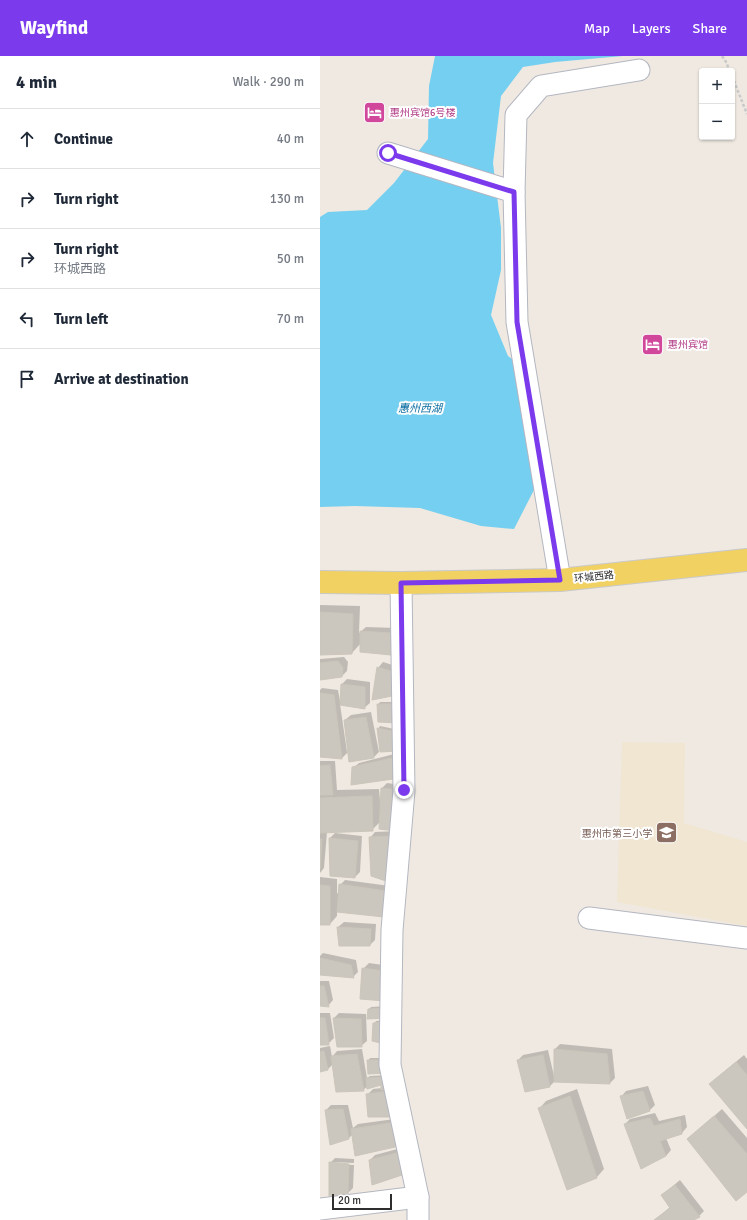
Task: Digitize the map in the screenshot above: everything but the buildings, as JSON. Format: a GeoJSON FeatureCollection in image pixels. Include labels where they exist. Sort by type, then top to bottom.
{"type":"FeatureCollection","features":[{"type":"Feature","properties":{"kind":"main road","name":"环城西路"},"geometry":{"type":"LineString","coordinates":[[320,582],[401,583],[560,580],[747,560]]}},
{"type":"Feature","properties":{"kind":"street"},"geometry":{"type":"LineString","coordinates":[[560,580],[517,322],[514,192],[516,115],[541,86],[639,70]]}},
{"type":"Feature","properties":{"kind":"street"},"geometry":{"type":"LineString","coordinates":[[388,153],[514,192]]}},
{"type":"Feature","properties":{"kind":"street"},"geometry":{"type":"LineString","coordinates":[[401,583],[404,790],[392,930],[390,1065],[418,1197],[418,1220]]}},
{"type":"Feature","properties":{"kind":"street"},"geometry":{"type":"LineString","coordinates":[[589,918],[747,938]]}},
{"type":"Feature","properties":{"kind":"street"},"geometry":{"type":"LineString","coordinates":[[320,1209],[418,1197]]}},
{"type":"Feature","properties":{"kind":"path"},"geometry":{"type":"LineString","coordinates":[[722,56],[726,60],[729,68]]}},
{"type":"Feature","properties":{"kind":"path"},"geometry":{"type":"LineString","coordinates":[[735,84],[747,114]]}},
{"type":"Feature","properties":{"kind":"shaded area","name":"惠州市第三小学"},"geometry":{"type":"Polygon","coordinates":[[[622,742],[685,743],[684,823],[747,842],[747,926],[617,902],[622,742]]]}},
{"type":"Feature","properties":{"kind":"water","name":"惠州西湖"},"geometry":{"type":"Polygon","coordinates":[[[435,56],[623,56],[555,62],[523,67],[501,96],[493,163],[501,228],[501,270],[491,315],[508,356],[524,368],[535,488],[514,529],[481,526],[420,508],[355,506],[320,507],[320,217],[328,212],[367,210],[394,183],[428,139],[429,86],[435,56]]]}},
{"type":"Feature","properties":{"kind":"place","name":"惠州宾馆6号楼"},"geometry":{"type":"Point","coordinates":[374,112]}},
{"type":"Feature","properties":{"kind":"place","name":"惠州宾馆"},"geometry":{"type":"Point","coordinates":[653,344]}},
{"type":"Feature","properties":{"kind":"place","name":"惠州市第三小学"},"geometry":{"type":"Point","coordinates":[667,833]}},
{"type":"Feature","properties":{"kind":"route"},"geometry":{"type":"LineString","coordinates":[[388,153],[514,192],[517,322],[560,580],[401,583],[404,790]]}}]}
